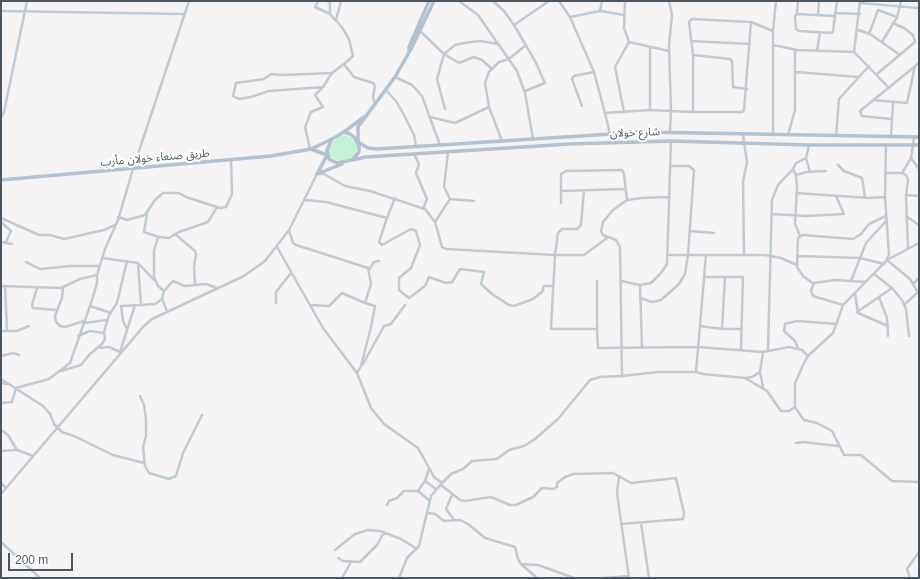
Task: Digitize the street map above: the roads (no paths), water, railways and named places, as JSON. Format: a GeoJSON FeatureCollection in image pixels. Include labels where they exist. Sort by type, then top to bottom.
{"type":"FeatureCollection","features":[{"type":"Feature","properties":{"kind":"main road"},"geometry":{"type":"LineString","coordinates":[[409,51],[408,47],[429,1]]}},
{"type":"Feature","properties":{"kind":"main road"},"geometry":{"type":"LineString","coordinates":[[317,174],[352,160],[359,152],[358,127],[395,77],[420,31],[434,1]]}},
{"type":"Feature","properties":{"kind":"main road"},"geometry":{"type":"LineString","coordinates":[[317,174],[327,155],[328,147],[332,139],[364,117]]}},
{"type":"Feature","properties":{"kind":"main road"},"geometry":{"type":"LineString","coordinates":[[344,132],[352,136],[358,142]]}},
{"type":"Feature","properties":{"kind":"main road","name":"شارع خولان"},"geometry":{"type":"LineString","coordinates":[[358,142],[372,149],[610,134],[670,133],[919,138]]}},
{"type":"Feature","properties":{"kind":"main road"},"geometry":{"type":"LineString","coordinates":[[570,144],[571,137]]}},
{"type":"Feature","properties":{"kind":"main road","name":"طريق صنعاء خولان مأرب"},"geometry":{"type":"LineString","coordinates":[[1,180],[271,156],[310,149],[332,139]]}},
{"type":"Feature","properties":{"kind":"main road","name":"شارع خولان"},"geometry":{"type":"LineString","coordinates":[[352,160],[414,154],[570,144],[671,140],[809,145],[919,145]]}},
{"type":"Feature","properties":{"kind":"main road"},"geometry":{"type":"LineString","coordinates":[[310,149],[327,155],[333,162],[344,163]]}},
{"type":"Feature","properties":{"kind":"street"},"geometry":{"type":"LineString","coordinates":[[1,118],[4,112],[27,1]]}},
{"type":"Feature","properties":{"kind":"street"},"geometry":{"type":"LineString","coordinates":[[16,388],[44,381],[60,371],[71,361],[78,336],[97,283],[97,275],[102,258],[116,225],[189,1]]}},
{"type":"Feature","properties":{"kind":"street"},"geometry":{"type":"LineString","coordinates":[[310,149],[305,127],[311,112],[323,107],[315,95],[323,87],[332,73],[353,56],[349,39],[336,20],[330,14],[315,7],[318,1]]}},
{"type":"Feature","properties":{"kind":"street"},"geometry":{"type":"LineString","coordinates":[[327,1],[330,3],[330,14]]}},
{"type":"Feature","properties":{"kind":"street"},"geometry":{"type":"LineString","coordinates":[[336,20],[341,1]]}},
{"type":"Feature","properties":{"kind":"street"},"geometry":{"type":"LineString","coordinates":[[459,1],[478,15],[517,71],[525,91],[534,139]]}},
{"type":"Feature","properties":{"kind":"street"},"geometry":{"type":"LineString","coordinates":[[493,1],[504,11],[514,25],[526,45],[544,83],[525,91]]}},
{"type":"Feature","properties":{"kind":"street"},"geometry":{"type":"LineString","coordinates":[[514,25],[549,1]]}},
{"type":"Feature","properties":{"kind":"street"},"geometry":{"type":"LineString","coordinates":[[559,1],[570,17],[594,72],[610,134]]}},
{"type":"Feature","properties":{"kind":"street"},"geometry":{"type":"LineString","coordinates":[[600,11],[602,1]]}},
{"type":"Feature","properties":{"kind":"street"},"geometry":{"type":"LineString","coordinates":[[624,112],[615,67],[629,42],[624,28],[625,1]]}},
{"type":"Feature","properties":{"kind":"street"},"geometry":{"type":"LineString","coordinates":[[669,1],[672,23],[669,51],[671,111],[670,133]]}},
{"type":"Feature","properties":{"kind":"street"},"geometry":{"type":"LineString","coordinates":[[773,136],[773,31],[776,1]]}},
{"type":"Feature","properties":{"kind":"street"},"geometry":{"type":"LineString","coordinates":[[798,1],[797,14],[795,16],[797,31],[820,32],[832,32],[837,1]]}},
{"type":"Feature","properties":{"kind":"street"},"geometry":{"type":"LineString","coordinates":[[818,15],[819,1]]}},
{"type":"Feature","properties":{"kind":"street"},"geometry":{"type":"LineString","coordinates":[[882,42],[897,17],[901,6],[901,1]]}},
{"type":"Feature","properties":{"kind":"street"},"geometry":{"type":"LineString","coordinates":[[854,52],[860,14],[860,2],[882,3],[919,8]]}},
{"type":"Feature","properties":{"kind":"street"},"geometry":{"type":"LineString","coordinates":[[869,34],[878,10],[897,17]]}},
{"type":"Feature","properties":{"kind":"street"},"geometry":{"type":"LineString","coordinates":[[1,11],[184,14]]}},
{"type":"Feature","properties":{"kind":"street"},"geometry":{"type":"LineString","coordinates":[[570,17],[600,11],[624,15]]}},
{"type":"Feature","properties":{"kind":"street"},"geometry":{"type":"LineString","coordinates":[[797,14],[860,14]]}},
{"type":"Feature","properties":{"kind":"street"},"geometry":{"type":"LineString","coordinates":[[693,112],[693,55],[690,22],[692,19],[751,22],[773,31]]}},
{"type":"Feature","properties":{"kind":"street"},"geometry":{"type":"LineString","coordinates":[[605,113],[650,110],[742,112],[746,106],[751,22]]}},
{"type":"Feature","properties":{"kind":"street"},"geometry":{"type":"LineString","coordinates":[[877,74],[915,44],[916,40],[904,28],[893,23]]}},
{"type":"Feature","properties":{"kind":"street"},"geometry":{"type":"LineString","coordinates":[[858,30],[869,34],[900,55]]}},
{"type":"Feature","properties":{"kind":"street"},"geometry":{"type":"LineString","coordinates":[[420,31],[444,54],[458,63],[474,57],[482,60],[492,69]]}},
{"type":"Feature","properties":{"kind":"street"},"geometry":{"type":"LineString","coordinates":[[817,51],[820,32]]}},
{"type":"Feature","properties":{"kind":"street"},"geometry":{"type":"LineString","coordinates":[[445,109],[437,79],[444,54],[455,45],[464,43],[480,41],[499,44]]}},
{"type":"Feature","properties":{"kind":"street"},"geometry":{"type":"LineString","coordinates":[[691,41],[750,44]]}},
{"type":"Feature","properties":{"kind":"street"},"geometry":{"type":"LineString","coordinates":[[629,42],[669,51]]}},
{"type":"Feature","properties":{"kind":"street"},"geometry":{"type":"LineString","coordinates":[[502,141],[489,107],[485,83],[489,72],[499,62],[509,59],[526,45]]}},
{"type":"Feature","properties":{"kind":"street"},"geometry":{"type":"LineString","coordinates":[[773,45],[795,50],[854,52],[889,88]]}},
{"type":"Feature","properties":{"kind":"street"},"geometry":{"type":"LineString","coordinates":[[650,47],[650,110]]}},
{"type":"Feature","properties":{"kind":"street"},"geometry":{"type":"LineString","coordinates":[[788,136],[794,115],[796,72],[795,50]]}},
{"type":"Feature","properties":{"kind":"street"},"geometry":{"type":"LineString","coordinates":[[693,55],[730,59],[732,61],[733,87],[747,89]]}},
{"type":"Feature","properties":{"kind":"street"},"geometry":{"type":"LineString","coordinates":[[891,119],[860,114],[860,111],[919,63]]}},
{"type":"Feature","properties":{"kind":"street"},"geometry":{"type":"LineString","coordinates":[[344,64],[354,77],[373,83],[375,86],[373,97],[374,105]]}},
{"type":"Feature","properties":{"kind":"street"},"geometry":{"type":"LineString","coordinates":[[836,137],[839,99],[869,66]]}},
{"type":"Feature","properties":{"kind":"street"},"geometry":{"type":"LineString","coordinates":[[873,100],[906,104],[908,102],[915,66]]}},
{"type":"Feature","properties":{"kind":"street"},"geometry":{"type":"LineString","coordinates":[[582,106],[572,79],[574,76],[594,72]]}},
{"type":"Feature","properties":{"kind":"street"},"geometry":{"type":"LineString","coordinates":[[796,72],[859,77]]}},
{"type":"Feature","properties":{"kind":"street"},"geometry":{"type":"LineString","coordinates":[[323,87],[270,90],[251,97],[239,99],[233,96],[236,83],[264,79],[271,74],[332,73]]}},
{"type":"Feature","properties":{"kind":"street"},"geometry":{"type":"LineString","coordinates":[[395,77],[412,85],[422,96],[440,145]]}},
{"type":"Feature","properties":{"kind":"street"},"geometry":{"type":"LineString","coordinates":[[386,90],[396,101],[404,115],[414,134],[416,146]]}},
{"type":"Feature","properties":{"kind":"street"},"geometry":{"type":"LineString","coordinates":[[891,138],[893,102]]}},
{"type":"Feature","properties":{"kind":"street"},"geometry":{"type":"LineString","coordinates":[[430,117],[455,123],[489,107]]}},
{"type":"Feature","properties":{"kind":"street"},"geometry":{"type":"LineString","coordinates":[[743,135],[747,162],[743,182],[744,255]]}},
{"type":"Feature","properties":{"kind":"street"},"geometry":{"type":"LineString","coordinates":[[902,173],[911,158],[914,138]]}},
{"type":"Feature","properties":{"kind":"street"},"geometry":{"type":"LineString","coordinates":[[620,281],[640,285],[651,283],[664,268],[668,255],[671,140]]}},
{"type":"Feature","properties":{"kind":"street"},"geometry":{"type":"LineString","coordinates":[[809,145],[806,158],[810,172]]}},
{"type":"Feature","properties":{"kind":"street"},"geometry":{"type":"LineString","coordinates":[[886,145],[885,197],[889,255],[884,264],[843,305],[833,333],[808,356],[795,384],[795,408],[804,420],[817,423],[832,431],[838,446],[844,455],[857,454],[864,457],[886,478],[892,481],[919,482]]}},
{"type":"Feature","properties":{"kind":"street"},"geometry":{"type":"LineString","coordinates":[[448,152],[444,187],[450,199]]}},
{"type":"Feature","properties":{"kind":"street"},"geometry":{"type":"LineString","coordinates":[[414,154],[419,164],[416,173],[427,199],[423,208]]}},
{"type":"Feature","properties":{"kind":"street"},"geometry":{"type":"LineString","coordinates":[[768,350],[768,317],[772,256],[772,200],[775,190],[793,169],[796,163],[806,158]]}},
{"type":"Feature","properties":{"kind":"street"},"geometry":{"type":"LineString","coordinates":[[911,158],[919,169]]}},
{"type":"Feature","properties":{"kind":"street"},"geometry":{"type":"LineString","coordinates":[[217,207],[208,222],[175,234],[169,238],[158,237],[144,232],[147,214],[155,200],[163,193],[179,193],[186,198],[217,207],[226,208],[230,201],[232,187],[230,160]]}},
{"type":"Feature","properties":{"kind":"street"},"geometry":{"type":"LineString","coordinates":[[838,165],[844,172],[862,178],[865,197]]}},
{"type":"Feature","properties":{"kind":"street"},"geometry":{"type":"LineString","coordinates":[[640,298],[657,302],[670,294],[683,280],[688,255],[694,170],[689,166],[670,166]]}},
{"type":"Feature","properties":{"kind":"street"},"geometry":{"type":"LineString","coordinates":[[561,203],[561,174],[566,171],[620,168],[624,174],[624,189],[627,200]]}},
{"type":"Feature","properties":{"kind":"street"},"geometry":{"type":"LineString","coordinates":[[793,169],[796,175],[795,224],[800,236],[798,238],[797,265],[803,276],[814,283],[835,280],[865,282]]}},
{"type":"Feature","properties":{"kind":"street"},"geometry":{"type":"LineString","coordinates":[[796,175],[826,171]]}},
{"type":"Feature","properties":{"kind":"street"},"geometry":{"type":"LineString","coordinates":[[886,173],[902,173],[906,175],[908,179],[906,195],[908,248]]}},
{"type":"Feature","properties":{"kind":"street"},"geometry":{"type":"LineString","coordinates":[[1,494],[147,323],[167,311],[244,276],[265,261],[289,230],[317,174],[324,174],[345,186],[394,198],[423,208],[430,213],[435,222],[440,244],[446,249],[555,255],[584,255],[607,238]]}},
{"type":"Feature","properties":{"kind":"street"},"geometry":{"type":"LineString","coordinates":[[561,190],[624,189]]}},
{"type":"Feature","properties":{"kind":"street"},"geometry":{"type":"LineString","coordinates":[[584,190],[580,225],[577,229],[560,230],[558,233],[555,255],[551,329],[597,329]]}},
{"type":"Feature","properties":{"kind":"street"},"geometry":{"type":"LineString","coordinates":[[796,193],[836,196],[885,197]]}},
{"type":"Feature","properties":{"kind":"street"},"geometry":{"type":"LineString","coordinates":[[906,195],[919,196]]}},
{"type":"Feature","properties":{"kind":"street"},"geometry":{"type":"LineString","coordinates":[[772,214],[795,216],[844,214],[836,196]]}},
{"type":"Feature","properties":{"kind":"street"},"geometry":{"type":"LineString","coordinates":[[622,376],[620,247],[616,240],[607,238],[601,231],[603,222],[613,210],[627,200],[669,197]]}},
{"type":"Feature","properties":{"kind":"street"},"geometry":{"type":"LineString","coordinates":[[394,198],[379,242],[382,245],[411,229],[416,231],[420,245],[411,268],[399,278],[399,290],[409,298],[425,286],[429,277],[446,283],[452,282],[460,269],[484,272],[481,284],[492,294],[509,305],[514,306],[533,298],[542,292],[544,286],[553,286]]}},
{"type":"Feature","properties":{"kind":"street"},"geometry":{"type":"LineString","coordinates":[[450,199],[474,201]]}},
{"type":"Feature","properties":{"kind":"street"},"geometry":{"type":"LineString","coordinates":[[435,222],[450,199]]}},
{"type":"Feature","properties":{"kind":"street"},"geometry":{"type":"LineString","coordinates":[[305,200],[326,202],[388,218]]}},
{"type":"Feature","properties":{"kind":"street"},"geometry":{"type":"LineString","coordinates":[[118,218],[127,220],[147,214]]}},
{"type":"Feature","properties":{"kind":"street"},"geometry":{"type":"LineString","coordinates":[[800,236],[853,239],[861,234],[869,224],[886,216]]}},
{"type":"Feature","properties":{"kind":"street"},"geometry":{"type":"LineString","coordinates":[[906,216],[918,221],[919,225]]}},
{"type":"Feature","properties":{"kind":"street"},"geometry":{"type":"LineString","coordinates":[[1,218],[39,235],[50,235],[64,239],[104,230],[116,225]]}},
{"type":"Feature","properties":{"kind":"street"},"geometry":{"type":"LineString","coordinates":[[851,281],[866,243],[886,221]]}},
{"type":"Feature","properties":{"kind":"street"},"geometry":{"type":"LineString","coordinates":[[1,222],[11,231],[6,242]]}},
{"type":"Feature","properties":{"kind":"street"},"geometry":{"type":"LineString","coordinates":[[289,230],[293,243],[296,245],[368,268],[371,284],[365,303]]}},
{"type":"Feature","properties":{"kind":"street"},"geometry":{"type":"LineString","coordinates":[[690,230],[714,233]]}},
{"type":"Feature","properties":{"kind":"street"},"geometry":{"type":"LineString","coordinates":[[175,234],[195,251],[195,285]]}},
{"type":"Feature","properties":{"kind":"street"},"geometry":{"type":"LineString","coordinates":[[156,282],[154,265],[158,237]]}},
{"type":"Feature","properties":{"kind":"street"},"geometry":{"type":"LineString","coordinates":[[1,242],[12,244]]}},
{"type":"Feature","properties":{"kind":"street"},"geometry":{"type":"LineString","coordinates":[[887,260],[919,243]]}},
{"type":"Feature","properties":{"kind":"street"},"geometry":{"type":"LineString","coordinates":[[277,247],[323,328],[358,373],[371,408],[384,424],[418,448],[434,477],[452,495],[465,501],[491,497],[510,506],[516,505],[533,497],[542,488],[553,490],[557,487],[557,483],[569,475],[613,473],[631,483],[676,478],[683,519],[621,524]]}},
{"type":"Feature","properties":{"kind":"street"},"geometry":{"type":"LineString","coordinates":[[668,255],[772,256],[797,265]]}},
{"type":"Feature","properties":{"kind":"street"},"geometry":{"type":"LineString","coordinates":[[696,372],[706,255]]}},
{"type":"Feature","properties":{"kind":"street"},"geometry":{"type":"LineString","coordinates":[[797,256],[860,258],[884,264]]}},
{"type":"Feature","properties":{"kind":"street"},"geometry":{"type":"LineString","coordinates":[[102,258],[138,263],[164,291]]}},
{"type":"Feature","properties":{"kind":"street"},"geometry":{"type":"LineString","coordinates":[[887,260],[913,284],[918,293],[904,305]]}},
{"type":"Feature","properties":{"kind":"street"},"geometry":{"type":"LineString","coordinates":[[100,348],[105,339],[104,333],[108,320],[117,304],[127,261]]}},
{"type":"Feature","properties":{"kind":"street"},"geometry":{"type":"LineString","coordinates":[[369,271],[374,262],[379,261]]}},
{"type":"Feature","properties":{"kind":"street"},"geometry":{"type":"LineString","coordinates":[[26,262],[40,269],[63,266],[100,266]]}},
{"type":"Feature","properties":{"kind":"street"},"geometry":{"type":"LineString","coordinates":[[138,263],[141,305]]}},
{"type":"Feature","properties":{"kind":"street"},"geometry":{"type":"LineString","coordinates":[[276,302],[276,292],[290,272]]}},
{"type":"Feature","properties":{"kind":"street"},"geometry":{"type":"LineString","coordinates":[[874,274],[892,288],[904,305],[909,336]]}},
{"type":"Feature","properties":{"kind":"street"},"geometry":{"type":"LineString","coordinates":[[7,331],[3,286],[63,288],[80,279],[97,275]]}},
{"type":"Feature","properties":{"kind":"street"},"geometry":{"type":"LineString","coordinates":[[704,277],[744,277],[741,350]]}},
{"type":"Feature","properties":{"kind":"street"},"geometry":{"type":"LineString","coordinates":[[722,329],[725,277]]}},
{"type":"Feature","properties":{"kind":"street"},"geometry":{"type":"LineString","coordinates":[[913,284],[919,278]]}},
{"type":"Feature","properties":{"kind":"street"},"geometry":{"type":"LineString","coordinates":[[167,311],[162,299],[164,291],[173,281],[185,286],[206,284],[218,288]]}},
{"type":"Feature","properties":{"kind":"street"},"geometry":{"type":"LineString","coordinates":[[597,281],[598,348],[622,349],[698,347],[763,352],[789,347],[798,348]]}},
{"type":"Feature","properties":{"kind":"street"},"geometry":{"type":"LineString","coordinates":[[814,283],[811,291],[813,296],[843,305]]}},
{"type":"Feature","properties":{"kind":"street"},"geometry":{"type":"LineString","coordinates":[[640,285],[642,348]]}},
{"type":"Feature","properties":{"kind":"street"},"geometry":{"type":"LineString","coordinates":[[36,288],[32,305],[33,308],[57,310]]}},
{"type":"Feature","properties":{"kind":"street"},"geometry":{"type":"LineString","coordinates":[[63,288],[62,298],[57,310],[56,322],[60,326],[108,320]]}},
{"type":"Feature","properties":{"kind":"street"},"geometry":{"type":"LineString","coordinates":[[857,312],[892,288]]}},
{"type":"Feature","properties":{"kind":"street"},"geometry":{"type":"LineString","coordinates":[[855,292],[857,312],[862,316],[888,326]]}},
{"type":"Feature","properties":{"kind":"street"},"geometry":{"type":"LineString","coordinates":[[310,305],[329,306],[342,293],[375,306],[372,327],[361,366]]}},
{"type":"Feature","properties":{"kind":"street"},"geometry":{"type":"LineString","coordinates":[[879,297],[888,326],[888,336]]}},
{"type":"Feature","properties":{"kind":"street"},"geometry":{"type":"LineString","coordinates":[[117,304],[121,306],[155,304],[162,299]]}},
{"type":"Feature","properties":{"kind":"street"},"geometry":{"type":"LineString","coordinates":[[120,353],[135,305]]}},
{"type":"Feature","properties":{"kind":"street"},"geometry":{"type":"LineString","coordinates":[[358,373],[384,326],[391,324],[405,305]]}},
{"type":"Feature","properties":{"kind":"street"},"geometry":{"type":"LineString","coordinates":[[90,306],[111,313]]}},
{"type":"Feature","properties":{"kind":"street"},"geometry":{"type":"LineString","coordinates":[[121,306],[123,321],[127,329]]}},
{"type":"Feature","properties":{"kind":"street"},"geometry":{"type":"LineString","coordinates":[[808,356],[798,348],[795,341],[784,331],[785,324],[797,322],[837,324]]}},
{"type":"Feature","properties":{"kind":"street"},"geometry":{"type":"LineString","coordinates":[[1,331],[21,331],[29,326]]}},
{"type":"Feature","properties":{"kind":"street"},"geometry":{"type":"LineString","coordinates":[[700,326],[722,329],[742,329]]}},
{"type":"Feature","properties":{"kind":"street"},"geometry":{"type":"LineString","coordinates":[[78,336],[90,331],[104,333]]}},
{"type":"Feature","properties":{"kind":"street"},"geometry":{"type":"LineString","coordinates":[[60,371],[81,365],[89,355],[100,348],[109,347],[120,353]]}},
{"type":"Feature","properties":{"kind":"street"},"geometry":{"type":"LineString","coordinates":[[763,352],[760,372],[763,387],[781,411],[789,411],[795,408]]}},
{"type":"Feature","properties":{"kind":"street"},"geometry":{"type":"LineString","coordinates":[[1,356],[13,353],[19,355]]}},
{"type":"Feature","properties":{"kind":"street"},"geometry":{"type":"LineString","coordinates":[[399,578],[407,558],[417,549],[428,513],[430,501],[436,489],[451,474],[463,469],[472,461],[497,459],[509,450],[524,446],[535,439],[558,419],[590,380],[600,377],[658,372],[696,372],[745,378],[755,376],[760,372]]}},
{"type":"Feature","properties":{"kind":"street"},"geometry":{"type":"LineString","coordinates":[[745,378],[763,387]]}},
{"type":"Feature","properties":{"kind":"street"},"geometry":{"type":"LineString","coordinates":[[1,379],[46,409],[57,428],[62,432],[74,436],[113,455],[144,463]]}},
{"type":"Feature","properties":{"kind":"street"},"geometry":{"type":"LineString","coordinates":[[1,382],[8,384]]}},
{"type":"Feature","properties":{"kind":"street"},"geometry":{"type":"LineString","coordinates":[[1,403],[12,402],[16,388]]}},
{"type":"Feature","properties":{"kind":"street"},"geometry":{"type":"LineString","coordinates":[[140,396],[144,405],[146,419],[146,434],[143,446],[144,463],[149,473],[169,479],[174,478],[178,472],[183,453],[202,415]]}},
{"type":"Feature","properties":{"kind":"street"},"geometry":{"type":"LineString","coordinates":[[1,430],[8,435],[17,450]]}},
{"type":"Feature","properties":{"kind":"street"},"geometry":{"type":"LineString","coordinates":[[796,444],[803,442],[838,446]]}},
{"type":"Feature","properties":{"kind":"street"},"geometry":{"type":"LineString","coordinates":[[1,451],[17,450],[33,456]]}},
{"type":"Feature","properties":{"kind":"street"},"geometry":{"type":"LineString","coordinates":[[418,491],[425,481],[429,469]]}},
{"type":"Feature","properties":{"kind":"street"},"geometry":{"type":"LineString","coordinates":[[605,578],[628,577],[617,493],[619,476]]}},
{"type":"Feature","properties":{"kind":"street"},"geometry":{"type":"LineString","coordinates":[[425,481],[436,489]]}},
{"type":"Feature","properties":{"kind":"street"},"geometry":{"type":"LineString","coordinates":[[1,483],[6,488]]}},
{"type":"Feature","properties":{"kind":"street"},"geometry":{"type":"LineString","coordinates":[[387,505],[390,500],[396,498],[404,491],[418,491],[430,501]]}},
{"type":"Feature","properties":{"kind":"street"},"geometry":{"type":"LineString","coordinates":[[452,495],[446,509],[454,520]]}},
{"type":"Feature","properties":{"kind":"street"},"geometry":{"type":"LineString","coordinates":[[428,513],[435,514],[444,521],[454,520],[468,524],[485,538],[515,547],[521,564],[537,578]]}},
{"type":"Feature","properties":{"kind":"street"},"geometry":{"type":"LineString","coordinates":[[641,523],[649,578]]}},
{"type":"Feature","properties":{"kind":"street"},"geometry":{"type":"LineString","coordinates":[[335,550],[355,534],[368,530],[384,532],[401,539],[417,549]]}},
{"type":"Feature","properties":{"kind":"street"},"geometry":{"type":"LineString","coordinates":[[338,558],[351,562],[360,562],[377,544],[384,532]]}},
{"type":"Feature","properties":{"kind":"street"},"geometry":{"type":"LineString","coordinates":[[1,542],[40,578]]}},
{"type":"Feature","properties":{"kind":"street"},"geometry":{"type":"LineString","coordinates":[[910,578],[907,569],[919,552]]}},
{"type":"Feature","properties":{"kind":"street"},"geometry":{"type":"LineString","coordinates":[[342,578],[351,562]]}},
{"type":"Feature","properties":{"kind":"street"},"geometry":{"type":"LineString","coordinates":[[521,564],[538,565],[574,578]]}}]}
